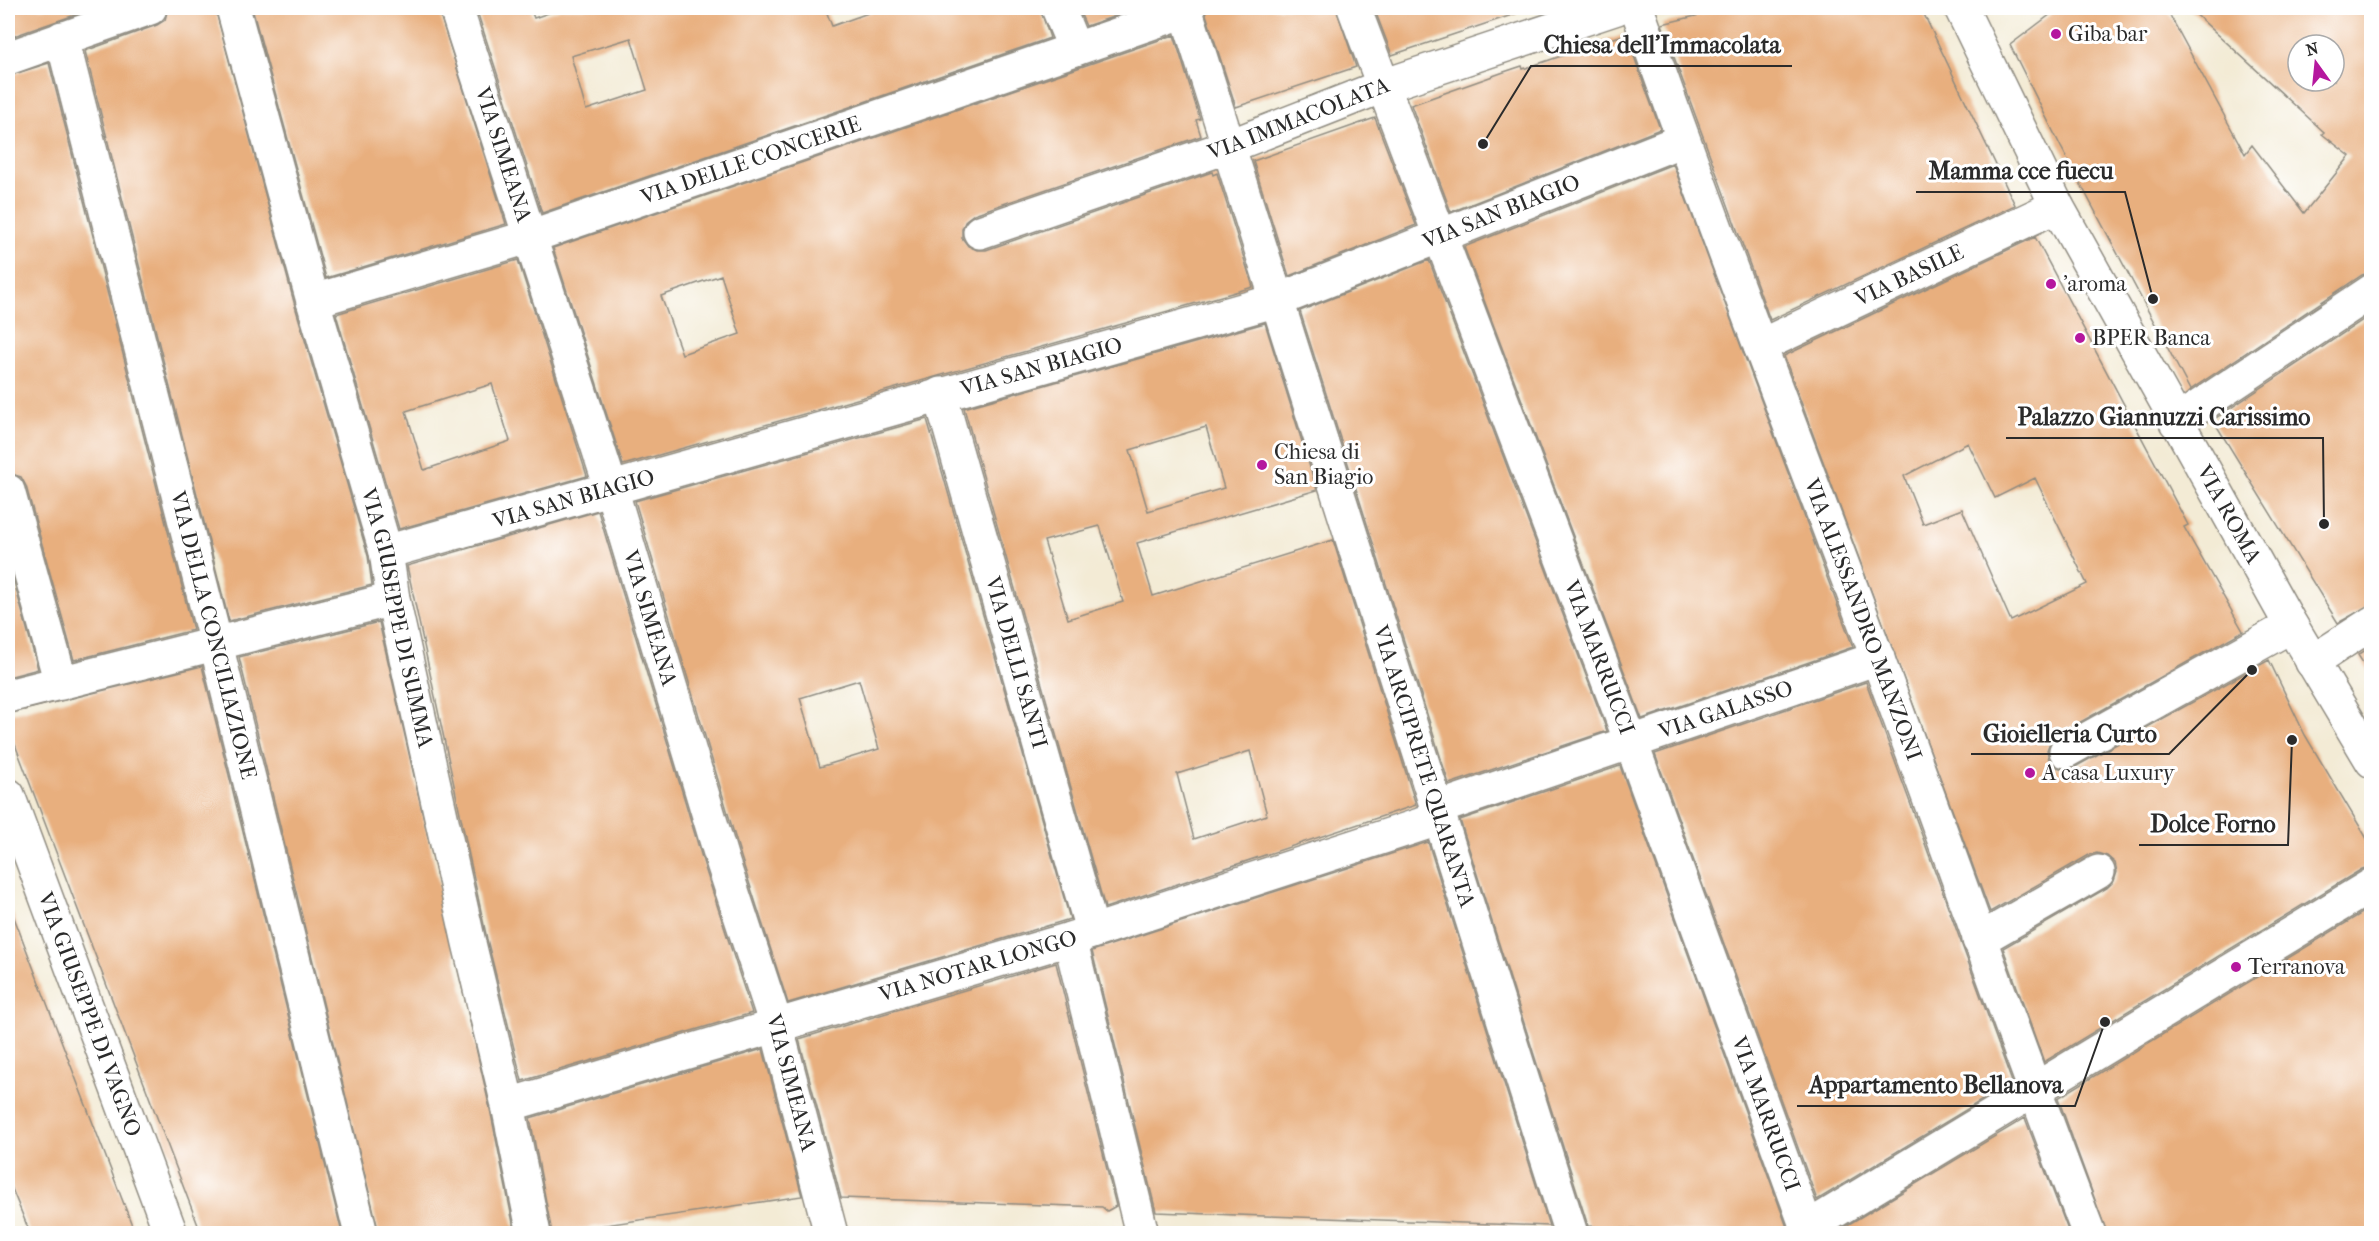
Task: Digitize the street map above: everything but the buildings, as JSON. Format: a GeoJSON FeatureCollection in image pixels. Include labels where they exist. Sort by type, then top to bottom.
{"type":"FeatureCollection","features":[{"type":"Feature","properties":{"kind":"street"},"geometry":{"type":"LineString","coordinates":[[8,58],[150,8]]}},
{"type":"Feature","properties":{"kind":"street","name":"VIA GIUSEPPE DI SUMMA"},"geometry":{"type":"LineString","coordinates":[[233,8],[313,302],[386,552],[393,599],[469,943],[508,1105],[534,1233]]}},
{"type":"Feature","properties":{"kind":"street","name":"VIA SIMEANA"},"geometry":{"type":"LineString","coordinates":[[456,8],[611,488],[719,852],[776,1025],[829,1233]]}},
{"type":"Feature","properties":{"kind":"street"},"geometry":{"type":"LineString","coordinates":[[1058,8],[1075,50]]}},
{"type":"Feature","properties":{"kind":"street","name":"VIA MARRUCCI"},"geometry":{"type":"LineString","coordinates":[[1354,8],[1631,742],[1807,1231]]}},
{"type":"Feature","properties":{"kind":"street","name":"VIA IMMACOLATA"},"geometry":{"type":"LineString","coordinates":[[980,232],[1230,146],[1383,86],[1617,8]]}},
{"type":"Feature","properties":{"kind":"street","name":"VIA ALESSANDRO MANZONI"},"geometry":{"type":"LineString","coordinates":[[1637,8],[1683,140],[1878,658],[2033,1090],[2089,1233]]}},
{"type":"Feature","properties":{"kind":"street","name":"VIA ROMA"},"geometry":{"type":"LineString","coordinates":[[1961,8],[2057,207],[2291,626],[2372,761]]}},
{"type":"Feature","properties":{"kind":"street","name":"VIA DELLE CONCERIE"},"geometry":{"type":"LineString","coordinates":[[313,302],[529,237],[1075,50],[1186,9]]}},
{"type":"Feature","properties":{"kind":"street","name":"VIA ARCIPRETE QUARANTA"},"geometry":{"type":"LineString","coordinates":[[1186,9],[1570,1233]]}},
{"type":"Feature","properties":{"kind":"street","name":"VIA DELLA CONCILIAZIONE"},"geometry":{"type":"LineString","coordinates":[[62,39],[216,644],[362,1233]]}},
{"type":"Feature","properties":{"kind":"street","name":"VIA SAN BIAGIO"},"geometry":{"type":"LineString","coordinates":[[386,552],[1278,300],[1441,238],[1683,140]]}},
{"type":"Feature","properties":{"kind":"street","name":"VIA BASILE"},"geometry":{"type":"LineString","coordinates":[[1760,346],[2057,207]]}},
{"type":"Feature","properties":{"kind":"street"},"geometry":{"type":"LineString","coordinates":[[2176,422],[2372,291]]}},
{"type":"Feature","properties":{"kind":"street","name":"VIA DELLI SANTI"},"geometry":{"type":"LineString","coordinates":[[940,394],[1081,934],[1142,1233]]}},
{"type":"Feature","properties":{"kind":"street"},"geometry":{"type":"LineString","coordinates":[[8,492],[61,683]]}},
{"type":"Feature","properties":{"kind":"street"},"geometry":{"type":"LineString","coordinates":[[8,696],[393,599]]}},
{"type":"Feature","properties":{"kind":"street"},"geometry":{"type":"LineString","coordinates":[[2312,662],[2372,623]]}},
{"type":"Feature","properties":{"kind":"street"},"geometry":{"type":"LineString","coordinates":[[2066,751],[2291,626]]}},
{"type":"Feature","properties":{"kind":"street","name":"VIA GALASSO"},"geometry":{"type":"LineString","coordinates":[[1437,808],[1878,658]]}},
{"type":"Feature","properties":{"kind":"street","name":"VIA GIUSEPPE DI VAGNO"},"geometry":{"type":"LineString","coordinates":[[8,795],[171,1233]]}},
{"type":"Feature","properties":{"kind":"street","name":"VIA NOTAR LONGO"},"geometry":{"type":"LineString","coordinates":[[508,1105],[1081,934],[1426,823],[1437,808]]}},
{"type":"Feature","properties":{"kind":"street"},"geometry":{"type":"LineString","coordinates":[[1979,940],[2098,872]]}},
{"type":"Feature","properties":{"kind":"street"},"geometry":{"type":"LineString","coordinates":[[1807,1231],[2033,1090],[2372,885]]}},
{"type":"Feature","properties":{"kind":"street"},"geometry":{"type":"LineString","coordinates":[[829,1233],[836,1233]]}},
{"type":"Feature","properties":{"kind":"place","name":"Giba bar"},"geometry":{"type":"Point","coordinates":[2056,34]}},
{"type":"Feature","properties":{"kind":"place","name":"Chiesa dell'Immacolata"},"geometry":{"type":"Point","coordinates":[1483,144]}},
{"type":"Feature","properties":{"kind":"place","name":"'aroma"},"geometry":{"type":"Point","coordinates":[2051,284]}},
{"type":"Feature","properties":{"kind":"place","name":"Mamma cce fuecu"},"geometry":{"type":"Point","coordinates":[2153,299]}},
{"type":"Feature","properties":{"kind":"place","name":"BPER Banca"},"geometry":{"type":"Point","coordinates":[2080,338]}},
{"type":"Feature","properties":{"kind":"place","name":"Chiesa di San Biagio"},"geometry":{"type":"Point","coordinates":[1262,465]}},
{"type":"Feature","properties":{"kind":"place","name":"Palazzo Giannuzzi Carissimo"},"geometry":{"type":"Point","coordinates":[2324,524]}},
{"type":"Feature","properties":{"kind":"place","name":"Gioielleria Curto"},"geometry":{"type":"Point","coordinates":[2252,670]}},
{"type":"Feature","properties":{"kind":"place","name":"Dolce Forno"},"geometry":{"type":"Point","coordinates":[2292,740]}},
{"type":"Feature","properties":{"kind":"place","name":"A casa Luxury"},"geometry":{"type":"Point","coordinates":[2030,773]}},
{"type":"Feature","properties":{"kind":"place","name":"Terranova"},"geometry":{"type":"Point","coordinates":[2236,967]}},
{"type":"Feature","properties":{"kind":"place","name":"Appartamento Bellanova"},"geometry":{"type":"Point","coordinates":[2105,1022]}}]}
